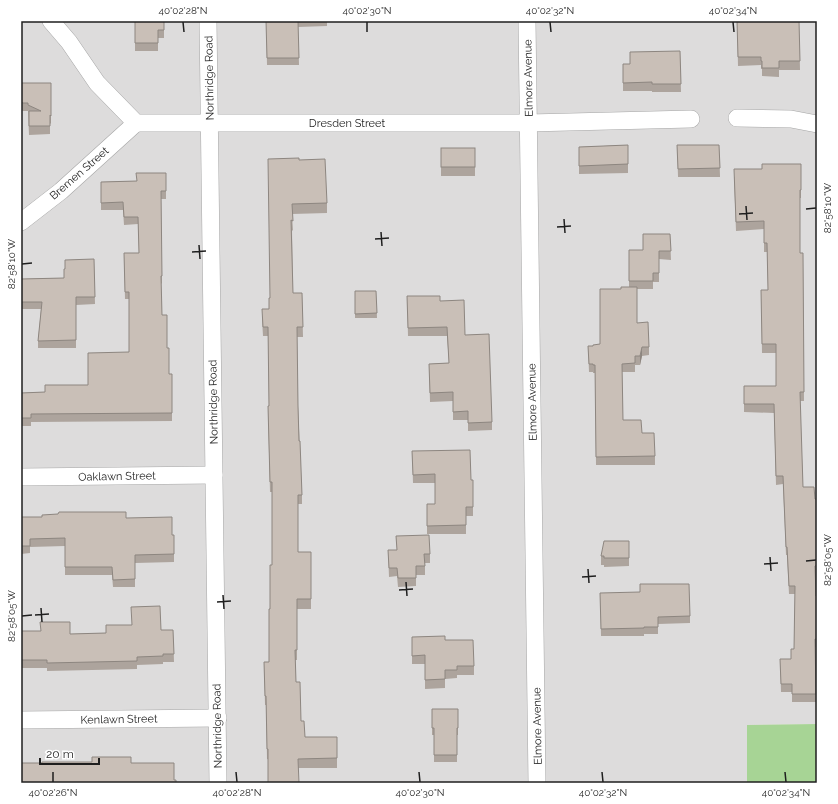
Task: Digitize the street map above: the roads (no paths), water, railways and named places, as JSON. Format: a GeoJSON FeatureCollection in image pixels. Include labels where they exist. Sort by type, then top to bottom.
{"type":"FeatureCollection","features":[{"type":"Feature","properties":{"kind":"street"},"geometry":{"type":"LineString","coordinates":[[51,21],[69,42],[97,83],[136,122]]}},
{"type":"Feature","properties":{"kind":"street","name":"Northridge Road"},"geometry":{"type":"LineString","coordinates":[[208,21],[218,783]]}},
{"type":"Feature","properties":{"kind":"street","name":"Elmore Avenue"},"geometry":{"type":"LineString","coordinates":[[527,21],[537,783]]}},
{"type":"Feature","properties":{"kind":"street"},"geometry":{"type":"LineString","coordinates":[[737,118],[791,119],[817,124]]}},
{"type":"Feature","properties":{"kind":"street","name":"Dresden Street"},"geometry":{"type":"LineString","coordinates":[[136,122],[529,123],[691,119]]}},
{"type":"Feature","properties":{"kind":"street","name":"Bremen Street"},"geometry":{"type":"LineString","coordinates":[[21,222],[61,191],[136,122]]}},
{"type":"Feature","properties":{"kind":"street","name":"Oaklawn Street"},"geometry":{"type":"LineString","coordinates":[[21,477],[214,475]]}},
{"type":"Feature","properties":{"kind":"street","name":"Kenlawn Street"},"geometry":{"type":"LineString","coordinates":[[21,720],[218,718]]}}]}
